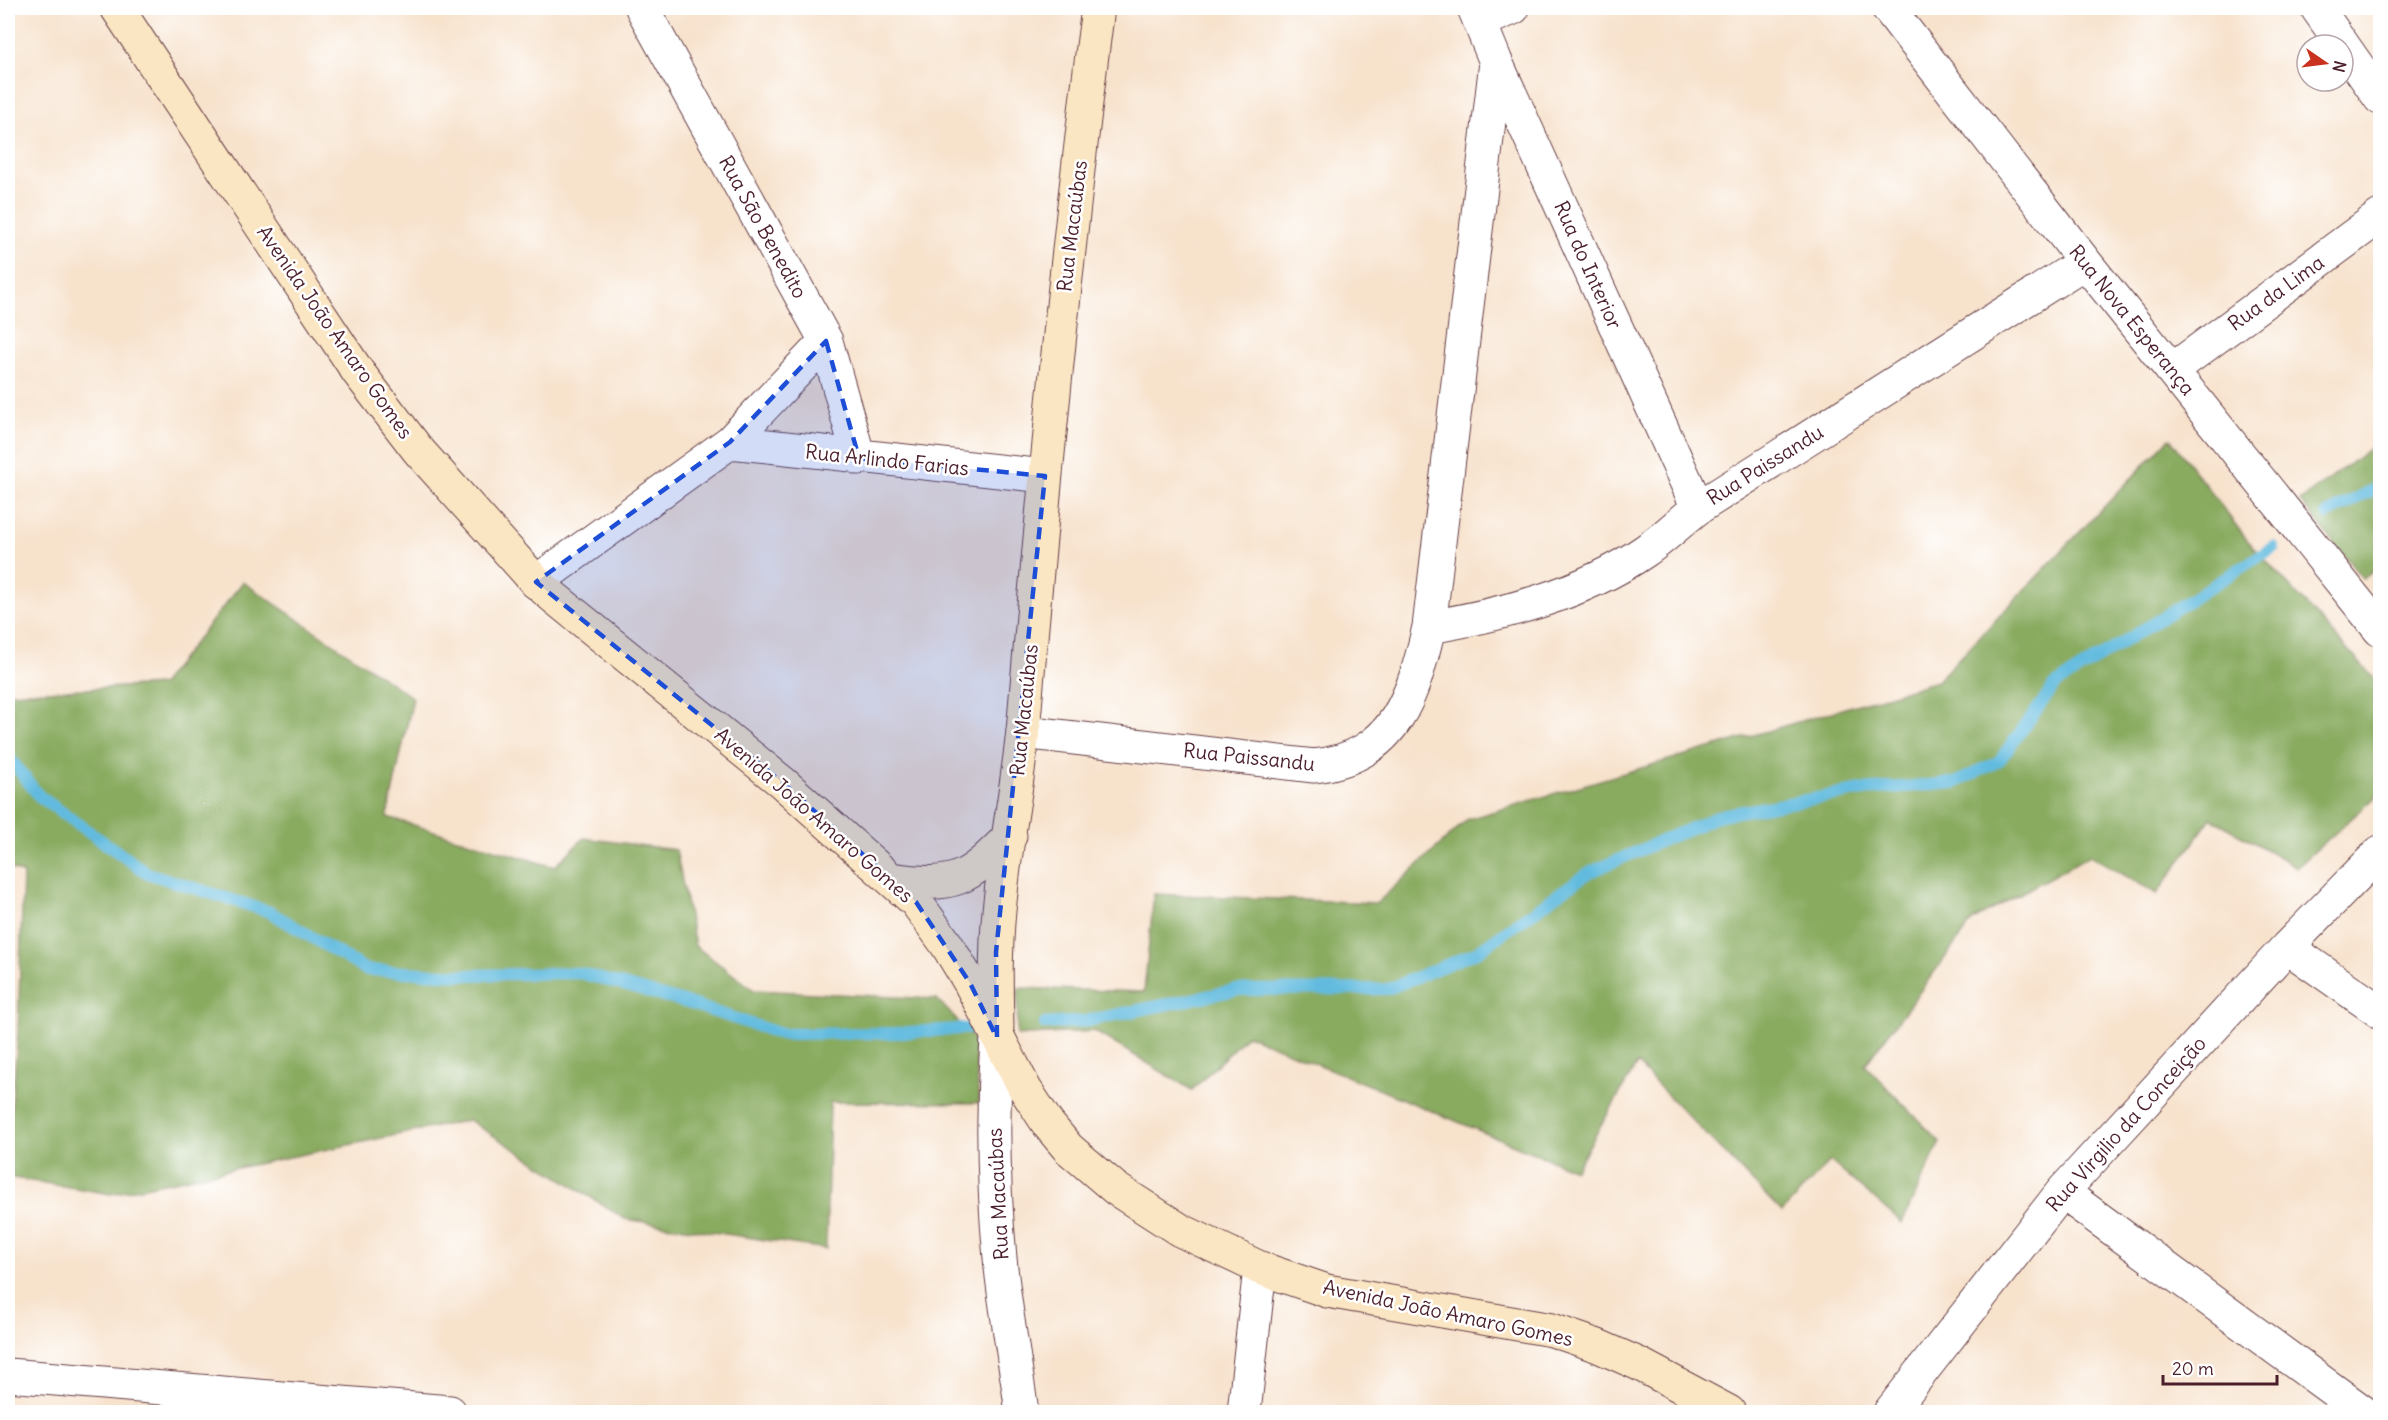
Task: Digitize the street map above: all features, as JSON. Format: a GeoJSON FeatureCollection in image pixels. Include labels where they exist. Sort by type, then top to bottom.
{"type":"FeatureCollection","features":[{"type":"Feature","properties":{"kind":"street","name":"Avenida João Amaro Gomes"},"geometry":{"type":"LineString","coordinates":[[117,8],[358,372],[418,450],[536,582],[783,783],[916,902],[947,945],[970,983],[1036,1107],[1068,1148],[1116,1189],[1180,1230],[1260,1268],[1327,1291],[1552,1330],[1598,1346],[1639,1364],[1729,1413]]}},
{"type":"Feature","properties":{"kind":"street","name":"Rua São Benedito"},"geometry":{"type":"LineString","coordinates":[[642,8],[826,341],[859,458]]}},
{"type":"Feature","properties":{"kind":"street","name":"Rua Macaúbas"},"geometry":{"type":"LineString","coordinates":[[1022,1413],[1000,1257],[994,1085],[998,1038],[996,952],[1001,893],[1023,732],[1045,476],[1067,262],[1098,8]]}},
{"type":"Feature","properties":{"kind":"street","name":"Rua do Interior"},"geometry":{"type":"LineString","coordinates":[[1514,8],[1477,15],[1496,62],[1698,508]]}},
{"type":"Feature","properties":{"kind":"street","name":"Rua Nova Esperança"},"geometry":{"type":"LineString","coordinates":[[1888,8],[2085,262],[2380,630]]}},
{"type":"Feature","properties":{"kind":"street"},"geometry":{"type":"LineString","coordinates":[[2317,8],[2380,98]]}},
{"type":"Feature","properties":{"kind":"street","name":"Rua Paissandu"},"geometry":{"type":"LineString","coordinates":[[1023,732],[1314,766],[1333,764],[1351,758],[1395,724],[1405,707],[1418,674],[1429,627],[1496,62]]}},
{"type":"Feature","properties":{"kind":"street","name":"Rua da Lima"},"geometry":{"type":"LineString","coordinates":[[2172,370],[2380,216]]}},
{"type":"Feature","properties":{"kind":"street","name":"Rua Paissandu"},"geometry":{"type":"LineString","coordinates":[[1429,627],[1485,617],[1582,586],[1646,550],[1698,508],[2085,262]]}},
{"type":"Feature","properties":{"kind":"street"},"geometry":{"type":"LineString","coordinates":[[536,582],[730,442],[826,341]]}},
{"type":"Feature","properties":{"kind":"street","name":"Rua Arlindo Farias"},"geometry":{"type":"LineString","coordinates":[[730,442],[859,458],[1045,476]]}},
{"type":"Feature","properties":{"kind":"street"},"geometry":{"type":"LineString","coordinates":[[891,879],[928,884],[957,879],[982,864],[1010,836]]}},
{"type":"Feature","properties":{"kind":"street","name":"Rua Virgilio da Conceição"},"geometry":{"type":"LineString","coordinates":[[1890,1413],[2062,1192],[2286,946],[2380,852]]}},
{"type":"Feature","properties":{"kind":"street"},"geometry":{"type":"LineString","coordinates":[[2286,946],[2380,1012]]}},
{"type":"Feature","properties":{"kind":"street"},"geometry":{"type":"LineString","coordinates":[[2062,1192],[2363,1413]]}},
{"type":"Feature","properties":{"kind":"street"},"geometry":{"type":"LineString","coordinates":[[1244,1413],[1260,1268]]}},
{"type":"Feature","properties":{"kind":"street"},"geometry":{"type":"LineString","coordinates":[[8,1376],[450,1413]]}},
{"type":"Feature","properties":{"kind":"highlighted area"},"geometry":{"type":"Polygon","coordinates":[[[826,341],[859,458],[1045,476],[996,952],[997,1038],[970,983],[916,902],[783,783],[536,582],[730,442],[826,341]]]}},
{"type":"Feature","properties":{"kind":"green space"},"geometry":{"type":"Polygon","coordinates":[[[2170,438],[2247,540],[2380,685],[2380,793],[2297,867],[2211,818],[2157,894],[2090,855],[1973,920],[1865,1065],[1940,1142],[1902,1223],[1830,1161],[1782,1212],[1637,1064],[1575,1170],[1247,1035],[1192,1090],[1094,1031],[1017,1036],[1018,988],[1144,992],[1154,894],[1377,903],[1468,819],[1937,681],[2170,438]]]}},
{"type":"Feature","properties":{"kind":"green space"},"geometry":{"type":"Polygon","coordinates":[[[2380,441],[2380,566],[2363,579],[2300,501],[2380,441]]]}},
{"type":"Feature","properties":{"kind":"green space"},"geometry":{"type":"Polygon","coordinates":[[[243,582],[413,698],[387,817],[554,867],[584,838],[676,850],[695,946],[754,990],[937,999],[974,1039],[979,1103],[830,1102],[826,1249],[625,1219],[469,1120],[111,1194],[8,1177],[8,1150],[18,1033],[23,874],[8,867],[8,693],[161,685],[243,582]]]}},
{"type":"Feature","properties":{"kind":"waterway"},"geometry":{"type":"LineString","coordinates":[[2327,514],[2380,486]]}},
{"type":"Feature","properties":{"kind":"waterway"},"geometry":{"type":"LineString","coordinates":[[1045,1024],[1086,1021],[1236,990],[1388,989],[1475,953],[1588,873],[1721,815],[1863,790],[1955,783],[1999,761],[2055,685],[2274,547]]}},
{"type":"Feature","properties":{"kind":"waterway"},"geometry":{"type":"LineString","coordinates":[[8,756],[39,796],[147,873],[270,912],[366,970],[463,975],[580,973],[691,1004],[781,1034],[895,1033],[977,1028]]}}]}
